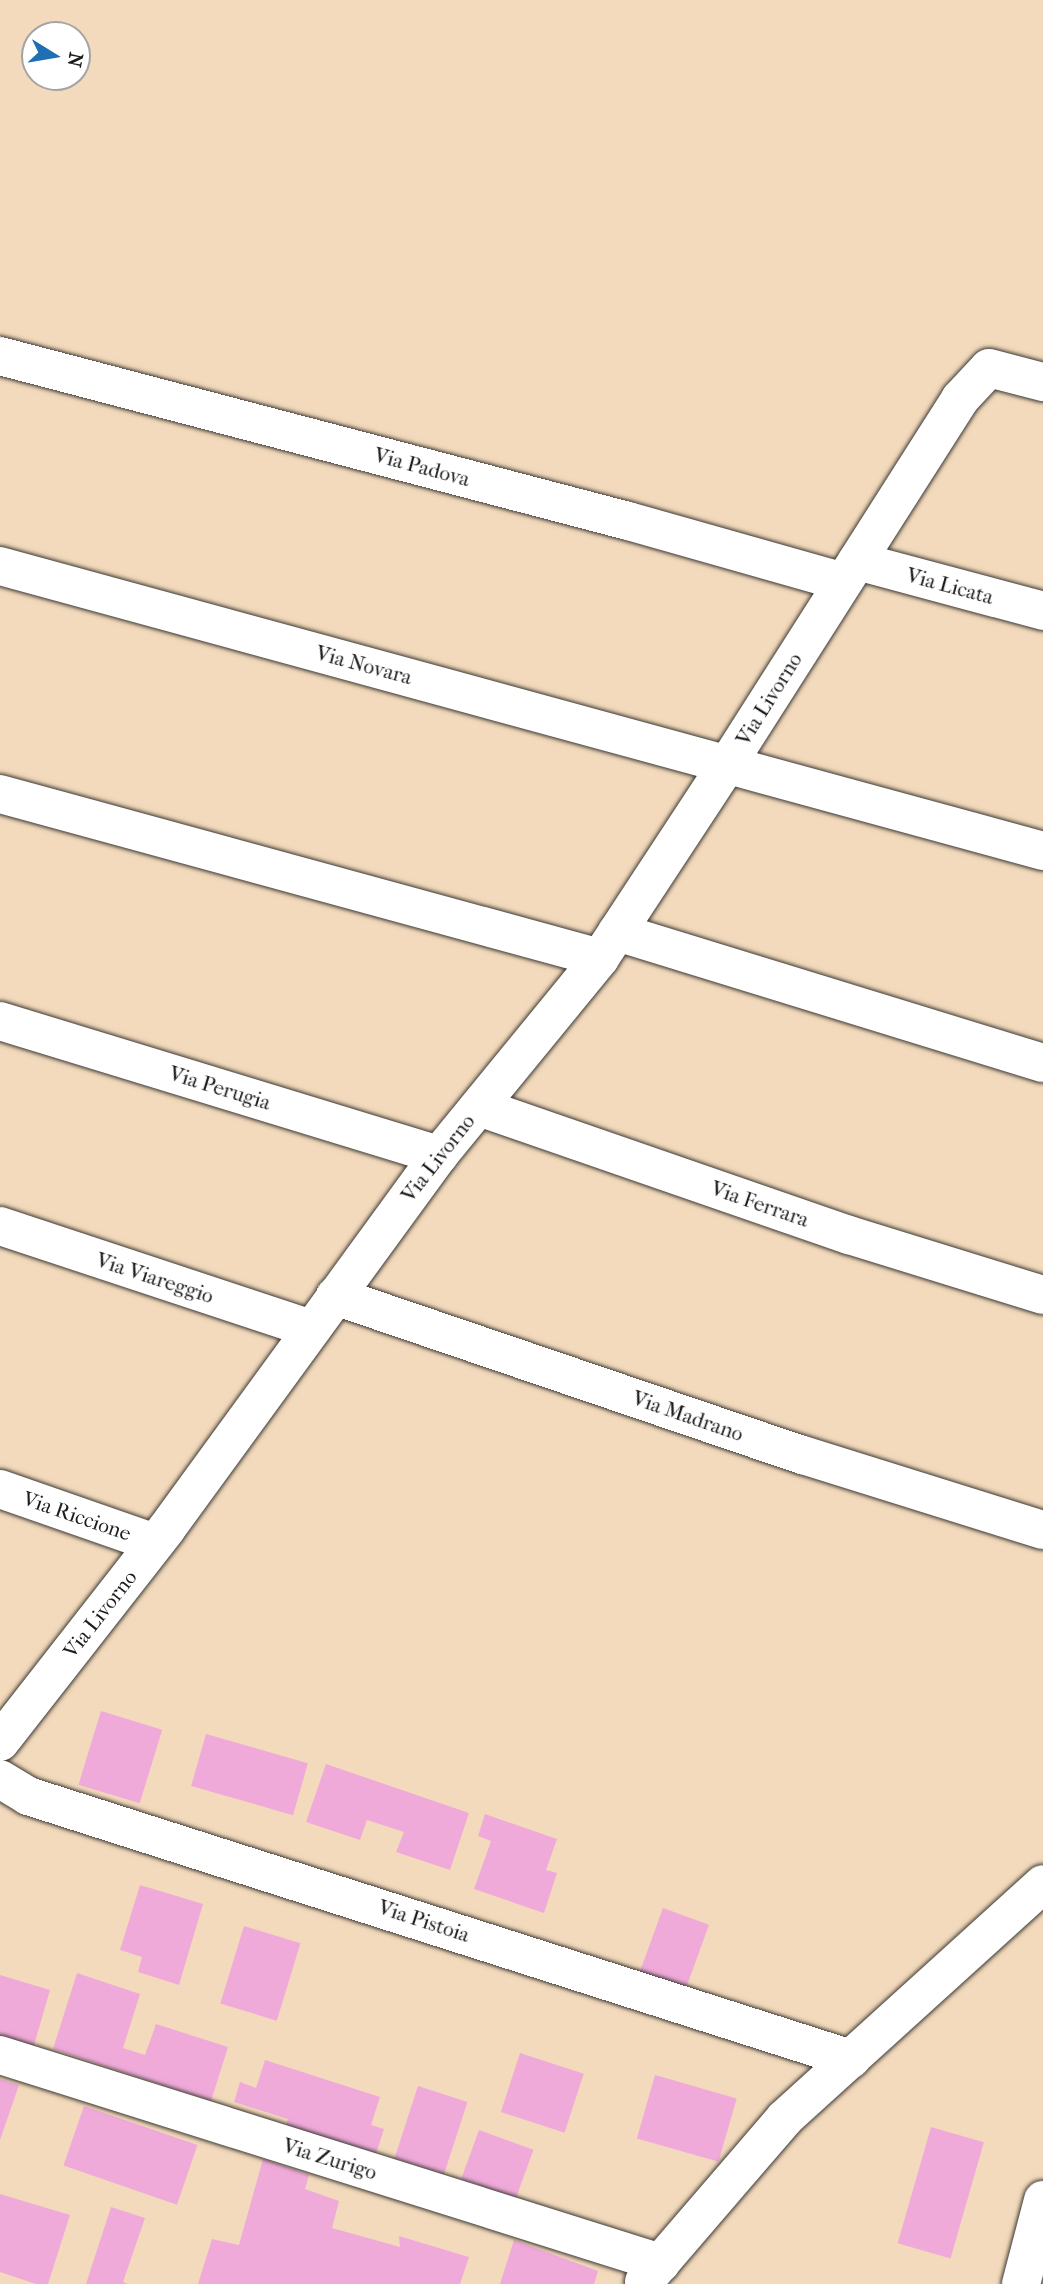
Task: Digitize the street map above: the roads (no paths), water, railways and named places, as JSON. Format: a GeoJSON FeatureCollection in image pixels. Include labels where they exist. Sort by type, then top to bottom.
{"type":"FeatureCollection","features":[{"type":"Feature","properties":{"kind":"street","name":"Via Padova"},"geometry":{"type":"LineString","coordinates":[[0,356],[628,521],[850,571]]}},
{"type":"Feature","properties":{"kind":"street","name":"Via Livorno"},"geometry":{"type":"LineString","coordinates":[[0,1742],[155,1544],[439,1155],[609,945],[960,399],[989,368],[1043,382]]}},
{"type":"Feature","properties":{"kind":"street","name":"Via Novara"},"geometry":{"type":"LineString","coordinates":[[0,566],[1043,851]]}},
{"type":"Feature","properties":{"kind":"street","name":"Via Licata"},"geometry":{"type":"LineString","coordinates":[[850,571],[1043,611]]}},
{"type":"Feature","properties":{"kind":"street"},"geometry":{"type":"LineString","coordinates":[[0,794],[609,945],[1043,1063]]}},
{"type":"Feature","properties":{"kind":"street","name":"Via Perugia"},"geometry":{"type":"LineString","coordinates":[[0,1021],[439,1155]]}},
{"type":"Feature","properties":{"kind":"street","name":"Via Ferrara"},"geometry":{"type":"LineString","coordinates":[[479,1107],[849,1235],[1043,1295]]}},
{"type":"Feature","properties":{"kind":"street","name":"Via Viareggio"},"geometry":{"type":"LineString","coordinates":[[0,1226],[311,1329]]}},
{"type":"Feature","properties":{"kind":"street","name":"Via Madrano"},"geometry":{"type":"LineString","coordinates":[[335,1296],[803,1455],[1043,1530]]}},
{"type":"Feature","properties":{"kind":"street","name":"Via Riccione"},"geometry":{"type":"LineString","coordinates":[[0,1489],[155,1544]]}},
{"type":"Feature","properties":{"kind":"street","name":"Via Pistoia"},"geometry":{"type":"LineString","coordinates":[[0,1779],[28,1796],[851,2059]]}},
{"type":"Feature","properties":{"kind":"street"},"geometry":{"type":"LineString","coordinates":[[652,2273],[785,2118],[1043,1884]]}},
{"type":"Feature","properties":{"kind":"street","name":"Via Zurigo"},"geometry":{"type":"LineString","coordinates":[[0,2055],[652,2273]]}},
{"type":"Feature","properties":{"kind":"street"},"geometry":{"type":"LineString","coordinates":[[1021,2284],[1043,2200]]}}]}
